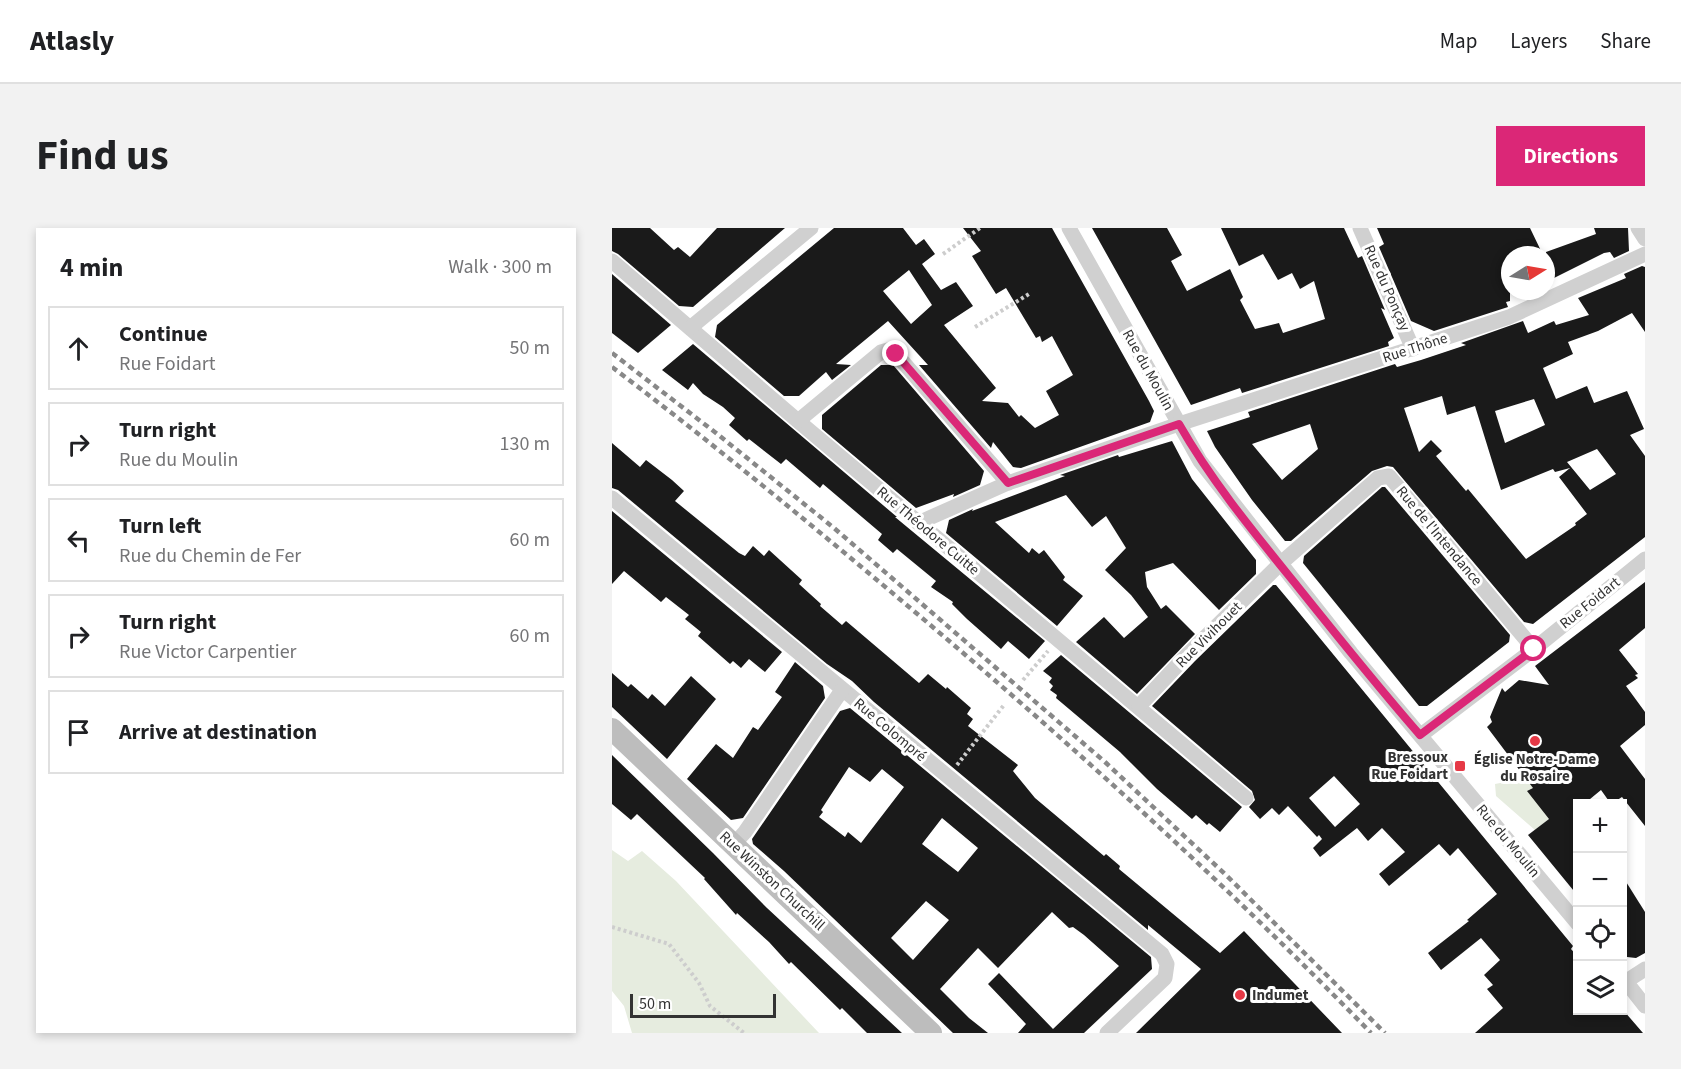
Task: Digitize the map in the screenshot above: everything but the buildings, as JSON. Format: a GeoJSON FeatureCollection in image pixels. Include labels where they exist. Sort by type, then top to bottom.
{"type":"FeatureCollection","features":[{"type":"Feature","properties":{"kind":"main road","name":"Rue Winston Churchill"},"geometry":{"type":"LineString","coordinates":[[612,729],[931,1033]]}},
{"type":"Feature","properties":{"kind":"street"},"geometry":{"type":"LineString","coordinates":[[690,328],[811,228]]}},
{"type":"Feature","properties":{"kind":"street","name":"Rue du Moulin"},"geometry":{"type":"LineString","coordinates":[[1069,228],[1200,461],[1351,652],[1573,918]]}},
{"type":"Feature","properties":{"kind":"street","name":"Rue du Ponçay"},"geometry":{"type":"LineString","coordinates":[[1360,228],[1413,349]]}},
{"type":"Feature","properties":{"kind":"street"},"geometry":{"type":"LineString","coordinates":[[1638,228],[1645,239]]}},
{"type":"Feature","properties":{"kind":"street","name":"Rue Thône"},"geometry":{"type":"LineString","coordinates":[[918,523],[1008,483],[1179,424],[1509,317],[1645,254]]}},
{"type":"Feature","properties":{"kind":"street","name":"Rue Théodore Cuitte"},"geometry":{"type":"LineString","coordinates":[[612,261],[918,523],[1246,798]]}},
{"type":"Feature","properties":{"kind":"street"},"geometry":{"type":"LineString","coordinates":[[798,421],[881,352],[888,350],[896,354],[1008,483]]}},
{"type":"Feature","properties":{"kind":"street","name":"Rue de l'Intendance"},"geometry":{"type":"LineString","coordinates":[[1280,564],[1378,478],[1389,476],[1534,649]]}},
{"type":"Feature","properties":{"kind":"street","name":"Rue Colompré"},"geometry":{"type":"LineString","coordinates":[[612,498],[1162,954],[1167,964],[1165,978],[1107,1033]]}},
{"type":"Feature","properties":{"kind":"street","name":"Rue Foidart"},"geometry":{"type":"LineString","coordinates":[[1420,735],[1534,649],[1645,559]]}},
{"type":"Feature","properties":{"kind":"street","name":"Rue Vivihouet"},"geometry":{"type":"LineString","coordinates":[[1139,706],[1188,654],[1280,564]]}},
{"type":"Feature","properties":{"kind":"street"},"geometry":{"type":"LineString","coordinates":[[734,844],[745,832],[842,690]]}},
{"type":"Feature","properties":{"kind":"street"},"geometry":{"type":"LineString","coordinates":[[1627,978],[1645,969]]}},
{"type":"Feature","properties":{"kind":"street"},"geometry":{"type":"LineString","coordinates":[[1627,984],[1645,1006]]}},
{"type":"Feature","properties":{"kind":"path"},"geometry":{"type":"LineString","coordinates":[[944,254],[980,228]]}},
{"type":"Feature","properties":{"kind":"path"},"geometry":{"type":"LineString","coordinates":[[975,327],[1029,294]]}},
{"type":"Feature","properties":{"kind":"path"},"geometry":{"type":"LineString","coordinates":[[1023,680],[1059,640]]}},
{"type":"Feature","properties":{"kind":"path"},"geometry":{"type":"LineString","coordinates":[[946,776],[1004,705]]}},
{"type":"Feature","properties":{"kind":"path"},"geometry":{"type":"LineString","coordinates":[[612,927],[669,944],[699,983],[710,1006],[744,1033]]}},
{"type":"Feature","properties":{"kind":"shaded area"},"geometry":{"type":"Polygon","coordinates":[[[1526,778],[1534,787],[1528,791],[1549,819],[1535,830],[1496,796],[1495,784],[1526,778]]]}},
{"type":"Feature","properties":{"kind":"shaded area"},"geometry":{"type":"Polygon","coordinates":[[[612,850],[628,861],[642,851],[676,881],[819,1033],[632,1033],[624,1006],[612,991],[612,850]]]}},
{"type":"Feature","properties":{"kind":"railway"},"geometry":{"type":"LineString","coordinates":[[612,353],[834,528],[1105,762],[1226,875],[1385,1033]]}},
{"type":"Feature","properties":{"kind":"railway"},"geometry":{"type":"LineString","coordinates":[[612,367],[811,525],[1042,722],[1210,874],[1371,1033]]}},
{"type":"Feature","properties":{"kind":"place","name":"Église Notre-Dame du Rosaire"},"geometry":{"type":"Point","coordinates":[1535,741]}},
{"type":"Feature","properties":{"kind":"place","name":"Bressoux Rue Foidart"},"geometry":{"type":"Point","coordinates":[1460,766]}},
{"type":"Feature","properties":{"kind":"place","name":"Indumet"},"geometry":{"type":"Point","coordinates":[1240,995]}},
{"type":"Feature","properties":{"kind":"route"},"geometry":{"type":"LineString","coordinates":[[896,354],[1008,483],[1179,424],[1200,461],[1280,564],[1420,735],[1534,649]]}}]}
